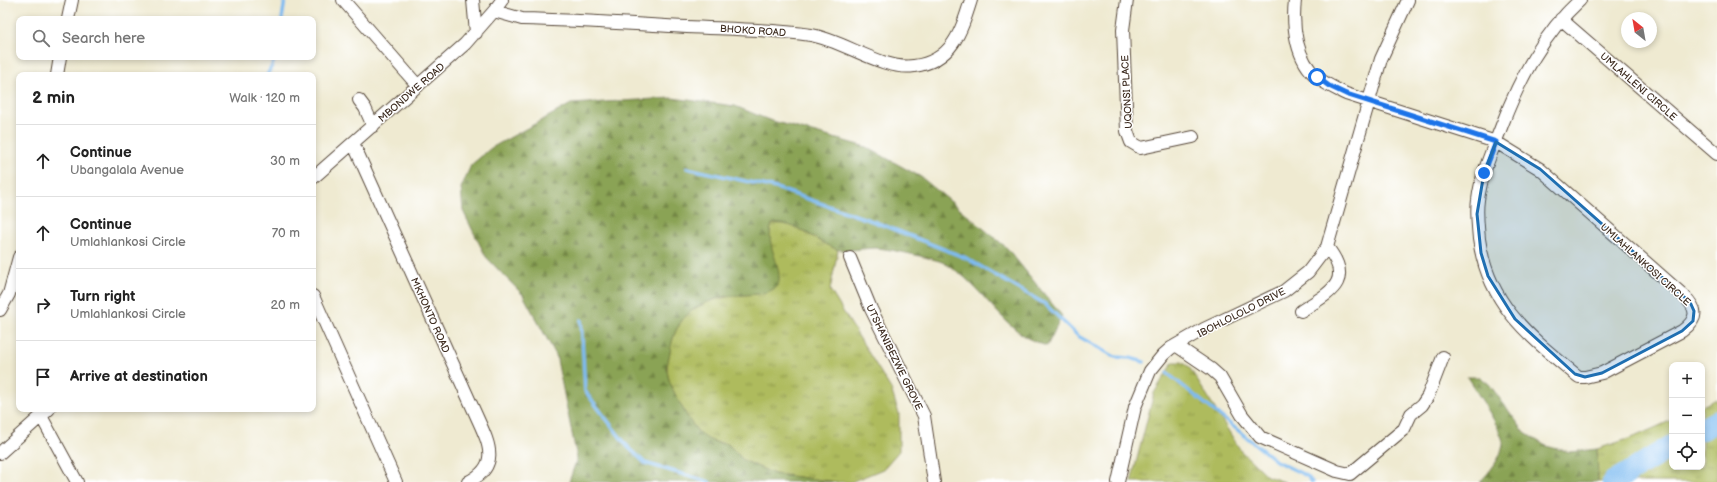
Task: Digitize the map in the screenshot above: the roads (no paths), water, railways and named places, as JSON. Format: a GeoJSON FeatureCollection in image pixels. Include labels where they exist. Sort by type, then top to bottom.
{"type":"FeatureCollection","features":[{"type":"Feature","properties":{"kind":"street"},"geometry":{"type":"LineString","coordinates":[[69,16],[72,0]]}},
{"type":"Feature","properties":{"kind":"street"},"geometry":{"type":"LineString","coordinates":[[343,0],[418,86]]}},
{"type":"Feature","properties":{"kind":"street"},"geometry":{"type":"LineString","coordinates":[[473,0],[476,33]]}},
{"type":"Feature","properties":{"kind":"street","name":"MBONDWE ROAD"},"geometry":{"type":"LineString","coordinates":[[316,175],[476,33],[502,0]]}},
{"type":"Feature","properties":{"kind":"street","name":"BHOKO ROAD"},"geometry":{"type":"LineString","coordinates":[[494,11],[522,19],[728,29],[813,35],[887,63],[914,66],[939,57],[952,45],[963,26],[971,0]]}},
{"type":"Feature","properties":{"kind":"street","name":"UQONSI PLACE"},"geometry":{"type":"LineString","coordinates":[[1127,0],[1123,30],[1127,131],[1131,142],[1141,148],[1193,137]]}},
{"type":"Feature","properties":{"kind":"street","name":"UMLAHLANKOSI CIRCLE"},"geometry":{"type":"LineString","coordinates":[[1295,0],[1296,41],[1301,55],[1317,77],[1329,86],[1369,102],[1496,142],[1540,169],[1683,295],[1693,306],[1695,315],[1693,321],[1682,331],[1602,373],[1585,377],[1579,377],[1575,374],[1527,332],[1502,303],[1495,291],[1488,276],[1481,253],[1477,200],[1484,173],[1496,142]]}},
{"type":"Feature","properties":{"kind":"street","name":"IBOHLOLOLO DRIVE"},"geometry":{"type":"LineString","coordinates":[[1118,482],[1135,407],[1146,379],[1163,355],[1171,348],[1177,346],[1204,329],[1284,291],[1308,272],[1327,247],[1381,59],[1408,0]]}},
{"type":"Feature","properties":{"kind":"street"},"geometry":{"type":"LineString","coordinates":[[1496,142],[1512,100],[1540,45],[1561,19],[1580,0]]}},
{"type":"Feature","properties":{"kind":"street","name":"UMLAHLENI CIRCLE"},"geometry":{"type":"LineString","coordinates":[[1561,19],[1717,154]]}},
{"type":"Feature","properties":{"kind":"street"},"geometry":{"type":"LineString","coordinates":[[58,72],[60,60]]}},
{"type":"Feature","properties":{"kind":"street"},"geometry":{"type":"LineString","coordinates":[[359,100],[365,108],[373,126]]}},
{"type":"Feature","properties":{"kind":"street","name":"MKHONTO ROAD"},"geometry":{"type":"LineString","coordinates":[[353,143],[473,408],[488,446],[490,458],[485,469],[468,482]]}},
{"type":"Feature","properties":{"kind":"street"},"geometry":{"type":"LineString","coordinates":[[1301,311],[1329,293],[1339,276],[1339,266],[1327,247]]}},
{"type":"Feature","properties":{"kind":"street","name":"UTSHANIBEZWE GROVE"},"geometry":{"type":"LineString","coordinates":[[850,258],[877,322],[920,405],[924,416],[934,482]]}},
{"type":"Feature","properties":{"kind":"street"},"geometry":{"type":"LineString","coordinates":[[0,310],[9,294],[16,268]]}},
{"type":"Feature","properties":{"kind":"street"},"geometry":{"type":"LineString","coordinates":[[316,303],[396,482]]}},
{"type":"Feature","properties":{"kind":"street"},"geometry":{"type":"LineString","coordinates":[[1177,346],[1211,369],[1220,377],[1242,415],[1260,437],[1337,471],[1350,474],[1404,430],[1411,414],[1422,405],[1428,396],[1443,357]]}},
{"type":"Feature","properties":{"kind":"street"},"geometry":{"type":"LineString","coordinates":[[0,453],[45,412],[77,482]]}},
{"type":"Feature","properties":{"kind":"waterway"},"geometry":{"type":"LineString","coordinates":[[282,16],[285,0]]}},
{"type":"Feature","properties":{"kind":"waterway"},"geometry":{"type":"LineString","coordinates":[[269,72],[274,60]]}},
{"type":"Feature","properties":{"kind":"waterway"},"geometry":{"type":"LineString","coordinates":[[687,168],[776,188],[875,222],[966,258],[1045,304],[1078,336],[1115,357],[1130,358],[1144,362]]}},
{"type":"Feature","properties":{"kind":"waterway"},"geometry":{"type":"LineString","coordinates":[[581,320],[585,391],[627,446],[645,463],[709,482]]}},
{"type":"Feature","properties":{"kind":"waterway"},"geometry":{"type":"LineString","coordinates":[[1167,373],[1276,461],[1307,476],[1312,482]]}},
{"type":"Feature","properties":{"kind":"waterway"},"geometry":{"type":"LineString","coordinates":[[1705,427],[1717,421]]}},
{"type":"Feature","properties":{"kind":"waterway"},"geometry":{"type":"LineString","coordinates":[[1613,482],[1669,448]]}}]}
